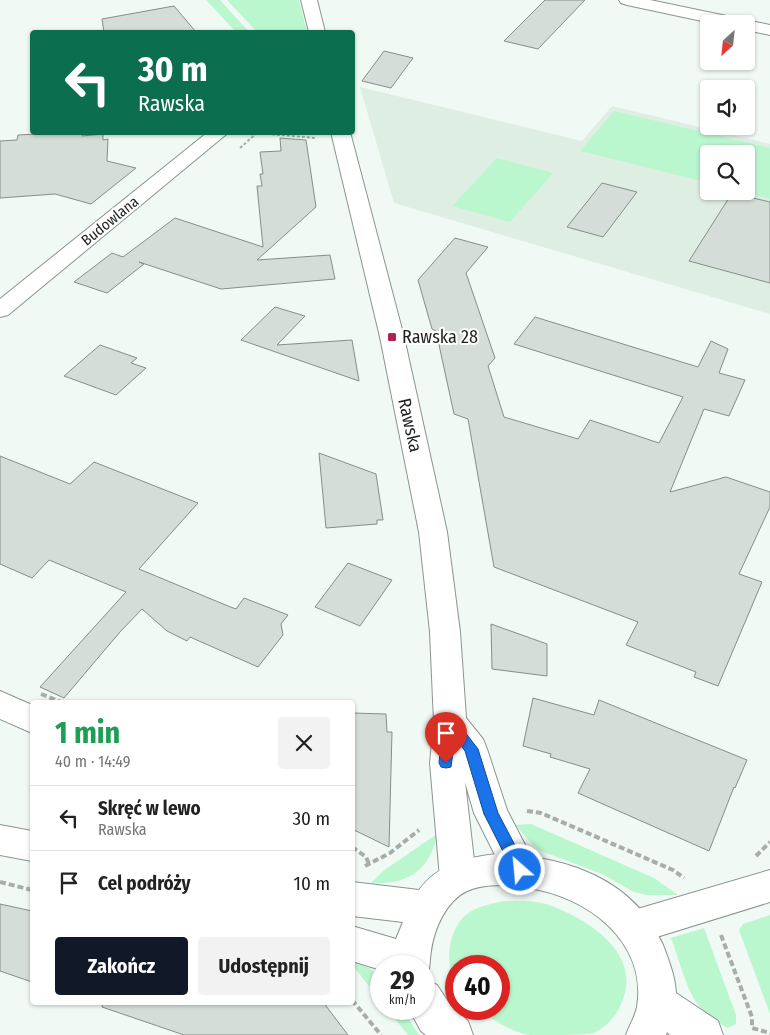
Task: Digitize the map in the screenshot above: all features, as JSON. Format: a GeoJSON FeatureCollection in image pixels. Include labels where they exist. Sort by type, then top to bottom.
{"type":"FeatureCollection","features":[{"type":"Feature","properties":{"kind":"street"},"geometry":{"type":"LineString","coordinates":[[309,0],[316,30]]}},
{"type":"Feature","properties":{"kind":"street"},"geometry":{"type":"LineString","coordinates":[[627,0],[700,16]]}},
{"type":"Feature","properties":{"kind":"street"},"geometry":{"type":"LineString","coordinates":[[755,27],[770,30]]}},
{"type":"Feature","properties":{"kind":"street","name":"Budowlana"},"geometry":{"type":"LineString","coordinates":[[0,310],[216,135]]}},
{"type":"Feature","properties":{"kind":"street","name":"Rawska"},"geometry":{"type":"LineString","coordinates":[[330,135],[392,337],[429,507],[445,632],[450,722],[446,763],[458,878]]}},
{"type":"Feature","properties":{"kind":"street"},"geometry":{"type":"LineString","coordinates":[[0,704],[30,719]]}},
{"type":"Feature","properties":{"kind":"street"},"geometry":{"type":"LineString","coordinates":[[450,722],[471,749],[491,814],[520,870]]}},
{"type":"Feature","properties":{"kind":"street"},"geometry":{"type":"LineString","coordinates":[[0,840],[30,846]]}},
{"type":"Feature","properties":{"kind":"street"},"geometry":{"type":"LineString","coordinates":[[413,955],[417,931],[428,908],[444,888],[458,878],[489,870],[520,870],[556,878],[592,892],[613,906],[634,927],[647,951],[657,978],[651,1019],[704,1035]]}},
{"type":"Feature","properties":{"kind":"street"},"geometry":{"type":"LineString","coordinates":[[355,885],[428,908]]}},
{"type":"Feature","properties":{"kind":"street"},"geometry":{"type":"LineString","coordinates":[[634,927],[770,886]]}},
{"type":"Feature","properties":{"kind":"street"},"geometry":{"type":"LineString","coordinates":[[355,944],[386,955]]}},
{"type":"Feature","properties":{"kind":"street"},"geometry":{"type":"LineString","coordinates":[[435,1017],[454,1035]]}},
{"type":"Feature","properties":{"kind":"path"},"geometry":{"type":"LineString","coordinates":[[524,804],[527,810]]}},
{"type":"Feature","properties":{"kind":"path"},"geometry":{"type":"LineString","coordinates":[[519,811],[527,810],[541,813],[673,870],[685,879],[715,919],[752,1017],[752,1028],[770,1034]]}},
{"type":"Feature","properties":{"kind":"path"},"geometry":{"type":"LineString","coordinates":[[355,885],[369,864],[390,854],[426,824]]}},
{"type":"Feature","properties":{"kind":"path"},"geometry":{"type":"LineString","coordinates":[[355,848],[360,851],[369,864]]}},
{"type":"Feature","properties":{"kind":"path"},"geometry":{"type":"LineString","coordinates":[[0,882],[30,890]]}},
{"type":"Feature","properties":{"kind":"path"},"geometry":{"type":"LineString","coordinates":[[355,1004],[381,1035]]}},
{"type":"Feature","properties":{"kind":"shaded area"},"geometry":{"type":"Polygon","coordinates":[[[360,87],[582,141],[612,106],[700,127],[700,135],[733,135],[770,144],[770,314],[394,203],[360,87]]]}},
{"type":"Feature","properties":{"kind":"green space"},"geometry":{"type":"Polygon","coordinates":[[[206,0],[220,0],[247,30],[234,30],[206,0]]]}},
{"type":"Feature","properties":{"kind":"green space"},"geometry":{"type":"Polygon","coordinates":[[[227,0],[299,0],[306,30],[255,30],[227,0]]]}},
{"type":"Feature","properties":{"kind":"green space"},"geometry":{"type":"Polygon","coordinates":[[[614,111],[700,131],[700,135],[715,135],[770,148],[770,199],[755,195],[755,145],[700,145],[700,181],[580,151],[614,111]]]}},
{"type":"Feature","properties":{"kind":"green space"},"geometry":{"type":"Polygon","coordinates":[[[497,158],[553,173],[510,222],[452,206],[497,158]]]}},
{"type":"Feature","properties":{"kind":"green space"},"geometry":{"type":"Polygon","coordinates":[[[531,824],[654,878],[678,895],[647,895],[634,892],[602,874],[541,851],[515,825],[531,824]]]}},
{"type":"Feature","properties":{"kind":"green space"},"geometry":{"type":"Polygon","coordinates":[[[437,834],[429,858],[415,873],[396,881],[371,883],[383,871],[437,834]]]}},
{"type":"Feature","properties":{"kind":"green space"},"geometry":{"type":"Polygon","coordinates":[[[504,901],[546,904],[575,917],[604,937],[615,949],[623,963],[626,979],[624,996],[613,1018],[594,1033],[568,1035],[530,1035],[516,1031],[495,1020],[510,1020],[510,955],[449,955],[452,937],[461,920],[471,911],[504,901]]]}},
{"type":"Feature","properties":{"kind":"green space"},"geometry":{"type":"Polygon","coordinates":[[[770,915],[770,1014],[739,930],[743,924],[770,915]]]}},
{"type":"Feature","properties":{"kind":"green space"},"geometry":{"type":"Polygon","coordinates":[[[704,928],[736,1015],[736,1024],[728,1028],[713,1019],[695,1000],[671,938],[704,928]]]}},
{"type":"Feature","properties":{"kind":"green space"},"geometry":{"type":"Polygon","coordinates":[[[355,963],[369,968],[370,987],[355,968],[355,963]]]}},
{"type":"Feature","properties":{"kind":"green space"},"geometry":{"type":"Polygon","coordinates":[[[396,1020],[409,1020],[419,1035],[408,1035],[396,1020]]]}},
{"type":"Feature","properties":{"kind":"building"},"geometry":{"type":"Polygon","coordinates":[[[545,0],[585,0],[538,49],[504,41],[545,0]]]}},
{"type":"Feature","properties":{"kind":"building"},"geometry":{"type":"Polygon","coordinates":[[[174,6],[194,30],[104,30],[102,19],[174,6]]]}},
{"type":"Feature","properties":{"kind":"building"},"geometry":{"type":"Polygon","coordinates":[[[384,51],[413,58],[391,88],[362,81],[384,51]]]}},
{"type":"Feature","properties":{"kind":"building"},"geometry":{"type":"Polygon","coordinates":[[[18,135],[103,135],[103,140],[108,139],[107,161],[136,168],[91,204],[55,194],[0,198],[0,141],[17,140],[18,135]]]}},
{"type":"Feature","properties":{"kind":"building"},"geometry":{"type":"Polygon","coordinates":[[[280,138],[306,140],[316,207],[257,260],[330,255],[335,279],[221,289],[139,262],[144,264],[107,293],[74,282],[112,253],[123,257],[175,218],[263,247],[257,186],[262,186],[260,174],[263,174],[260,152],[281,151],[280,138]]]}},
{"type":"Feature","properties":{"kind":"building"},"geometry":{"type":"Polygon","coordinates":[[[602,183],[637,192],[603,237],[567,227],[602,183]]]}},
{"type":"Feature","properties":{"kind":"building"},"geometry":{"type":"Polygon","coordinates":[[[755,198],[770,202],[770,283],[689,261],[728,200],[755,200],[755,198]]]}},
{"type":"Feature","properties":{"kind":"building"},"geometry":{"type":"Polygon","coordinates":[[[455,238],[488,247],[466,273],[495,358],[488,366],[504,417],[578,439],[590,420],[659,443],[683,397],[514,344],[535,317],[698,367],[711,341],[728,349],[719,373],[745,380],[729,416],[704,409],[670,492],[726,477],[770,492],[770,507],[739,574],[762,582],[718,686],[694,677],[696,672],[626,645],[638,622],[494,567],[468,419],[454,414],[436,331],[432,329],[418,280],[455,238]]]}},
{"type":"Feature","properties":{"kind":"building"},"geometry":{"type":"Polygon","coordinates":[[[275,307],[305,316],[277,345],[352,340],[359,381],[241,340],[275,307]]]}},
{"type":"Feature","properties":{"kind":"building"},"geometry":{"type":"Polygon","coordinates":[[[100,345],[137,358],[131,363],[146,368],[116,395],[64,376],[100,345]]]}},
{"type":"Feature","properties":{"kind":"building"},"geometry":{"type":"Polygon","coordinates":[[[319,453],[376,474],[383,520],[377,520],[377,524],[326,528],[319,453]]]}},
{"type":"Feature","properties":{"kind":"building"},"geometry":{"type":"Polygon","coordinates":[[[0,456],[70,484],[94,462],[198,503],[139,569],[236,609],[244,598],[288,615],[281,624],[283,635],[258,667],[190,637],[187,641],[167,631],[142,609],[64,698],[40,687],[126,592],[49,560],[32,578],[0,564],[0,456]]]}},
{"type":"Feature","properties":{"kind":"building"},"geometry":{"type":"Polygon","coordinates":[[[348,563],[392,580],[360,626],[315,607],[348,563]]]}},
{"type":"Feature","properties":{"kind":"building"},"geometry":{"type":"Polygon","coordinates":[[[491,624],[547,644],[547,676],[492,669],[491,624]]]}},
{"type":"Feature","properties":{"kind":"building"},"geometry":{"type":"Polygon","coordinates":[[[533,698],[594,715],[599,700],[747,760],[734,787],[709,851],[578,793],[590,769],[550,757],[551,754],[523,746],[533,698]]]}},
{"type":"Feature","properties":{"kind":"building"},"geometry":{"type":"Polygon","coordinates":[[[355,713],[386,714],[387,732],[392,732],[389,847],[355,830],[355,713]]]}},
{"type":"Feature","properties":{"kind":"building"},"geometry":{"type":"Polygon","coordinates":[[[0,904],[30,911],[30,981],[0,971],[0,904]]]}},
{"type":"Feature","properties":{"kind":"building"},"geometry":{"type":"Polygon","coordinates":[[[102,1005],[325,1005],[348,1035],[184,1035],[102,1007],[102,1005]]]}},
{"type":"Feature","properties":{"kind":"place","name":"Rawska 28"},"geometry":{"type":"Point","coordinates":[392,337]}},
{"type":"Feature","properties":{"kind":"route"},"geometry":{"type":"LineString","coordinates":[[446,763],[450,722],[474,755],[491,814],[520,870]]}}]}
